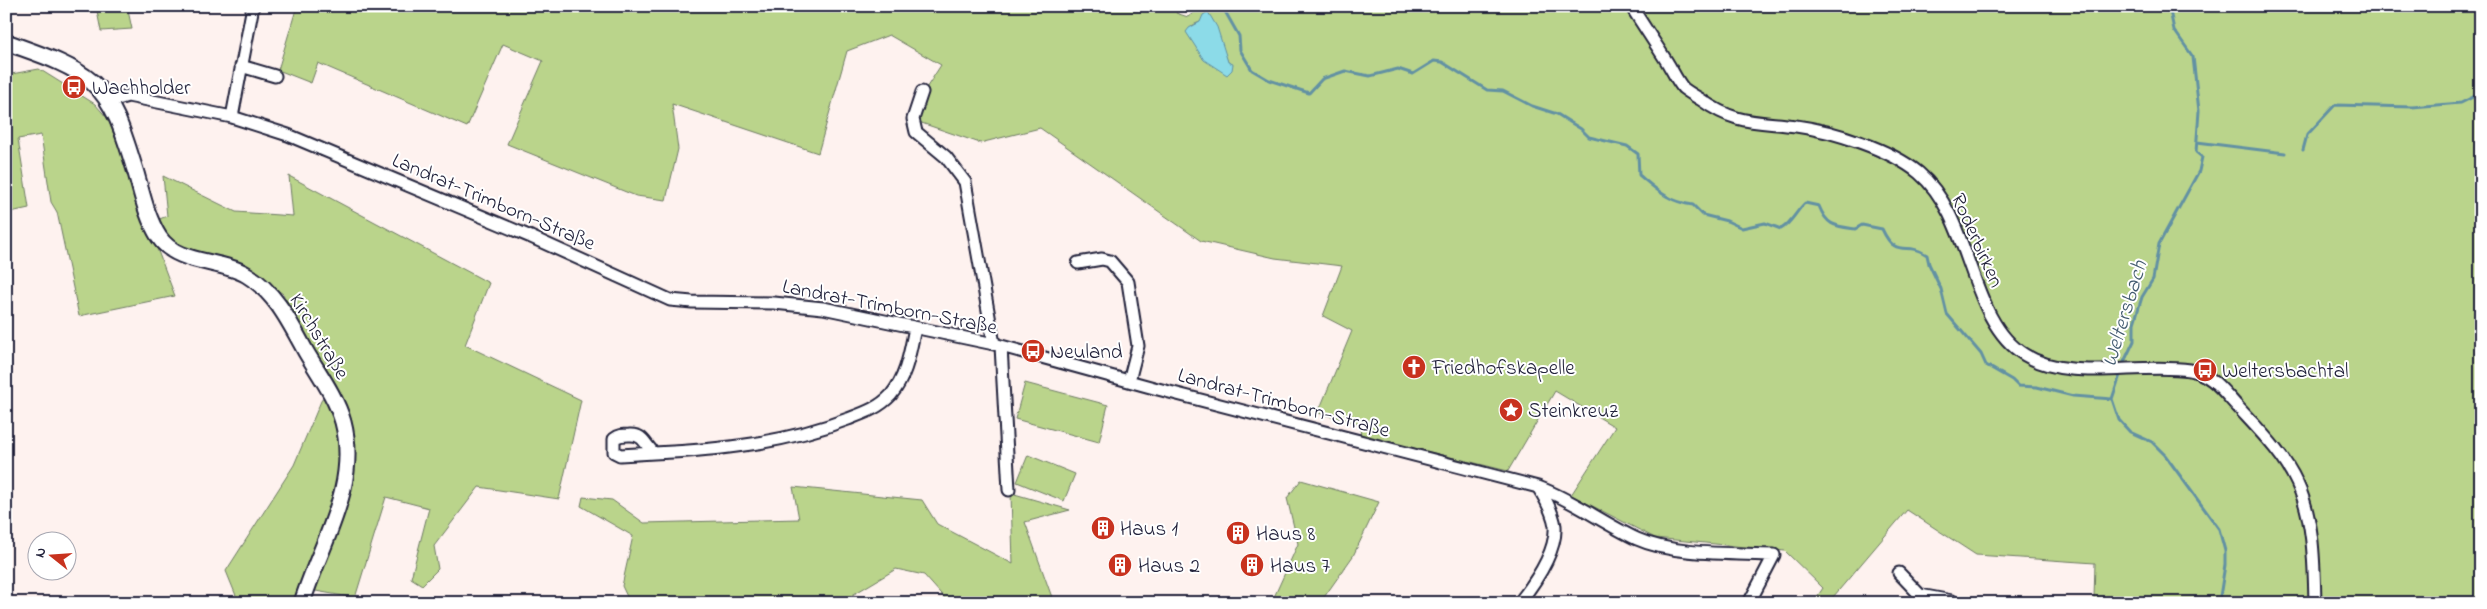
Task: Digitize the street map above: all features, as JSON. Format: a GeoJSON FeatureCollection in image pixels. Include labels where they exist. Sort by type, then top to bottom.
{"type":"FeatureCollection","features":[{"type":"Feature","properties":{"kind":"street"},"geometry":{"type":"LineString","coordinates":[[232,117],[252,6]]}},
{"type":"Feature","properties":{"kind":"street","name":"Roderbirken"},"geometry":{"type":"LineString","coordinates":[[1631,6],[1683,88],[1716,111],[1754,123],[1796,126],[1824,132],[1891,155],[1918,173],[1940,196],[1958,232],[1990,317],[2012,346],[2025,355],[2052,366],[2066,368],[2190,370],[2211,378],[2259,430],[2297,483],[2310,527],[2315,603]]}},
{"type":"Feature","properties":{"kind":"street","name":"Kirchstraße"},"geometry":{"type":"LineString","coordinates":[[6,42],[63,65],[92,83],[108,102],[120,124],[150,217],[159,238],[176,253],[239,270],[258,282],[282,308],[342,420],[348,456],[344,489],[302,603]]}},
{"type":"Feature","properties":{"kind":"street"},"geometry":{"type":"LineString","coordinates":[[241,66],[275,76]]}},
{"type":"Feature","properties":{"kind":"street"},"geometry":{"type":"LineString","coordinates":[[922,92],[913,119],[916,132],[946,157],[965,182],[998,345],[1009,490]]}},
{"type":"Feature","properties":{"kind":"street","name":"Landrat-Trimborn-Straße"},"geometry":{"type":"LineString","coordinates":[[108,102],[128,96],[232,117],[348,158],[611,272],[670,300],[774,303],[823,308],[998,345],[1129,381],[1538,487],[1556,494],[1638,539],[1671,548],[1774,555],[1749,603]]}},
{"type":"Feature","properties":{"kind":"street"},"geometry":{"type":"LineString","coordinates":[[1078,263],[1102,259],[1110,261],[1128,282],[1138,346],[1129,381]]}},
{"type":"Feature","properties":{"kind":"street"},"geometry":{"type":"LineString","coordinates":[[654,453],[743,446],[821,430],[875,408],[890,396],[901,382],[915,328]]}},
{"type":"Feature","properties":{"kind":"street"},"geometry":{"type":"LineString","coordinates":[[1518,603],[1532,585],[1548,554],[1555,534],[1555,524],[1538,487]]}},
{"type":"Feature","properties":{"kind":"street"},"geometry":{"type":"LineString","coordinates":[[1899,573],[1920,595],[1955,602]]}},
{"type":"Feature","properties":{"kind":"green space"},"geometry":{"type":"Polygon","coordinates":[[[96,6],[127,6],[132,29],[101,31],[96,6]]]}},
{"type":"Feature","properties":{"kind":"green space"},"geometry":{"type":"Polygon","coordinates":[[[297,6],[1181,6],[1176,13],[1188,17],[1202,6],[2481,6],[2481,603],[2099,603],[2094,598],[2095,563],[1976,555],[1907,510],[1828,603],[1813,603],[1823,588],[1785,551],[1655,538],[1571,495],[1615,427],[1555,391],[1508,471],[1360,435],[1362,424],[1318,413],[1352,331],[1323,316],[1342,266],[1275,258],[1201,241],[1040,128],[980,143],[907,118],[941,65],[889,35],[847,51],[818,153],[672,104],[678,149],[666,200],[636,196],[507,144],[543,61],[503,44],[467,127],[318,63],[311,83],[278,70],[297,6]],[[1212,19],[1191,26],[1187,32],[1204,60],[1228,62],[1212,19]]]}},
{"type":"Feature","properties":{"kind":"green space"},"geometry":{"type":"Polygon","coordinates":[[[39,69],[95,104],[108,119],[175,296],[79,316],[57,212],[51,202],[41,135],[18,139],[29,208],[6,213],[6,75],[39,69]]]}},
{"type":"Feature","properties":{"kind":"green space"},"geometry":{"type":"Polygon","coordinates":[[[163,176],[236,212],[293,216],[289,176],[489,283],[465,345],[581,400],[559,499],[479,487],[434,546],[438,569],[422,585],[411,578],[429,508],[386,497],[355,598],[299,588],[294,603],[239,603],[226,571],[294,465],[321,401],[332,385],[283,294],[240,263],[179,249],[157,220],[167,216],[163,176]]]}},
{"type":"Feature","properties":{"kind":"green space"},"geometry":{"type":"Polygon","coordinates":[[[1025,383],[1108,405],[1099,442],[1015,419],[1025,383]]]}},
{"type":"Feature","properties":{"kind":"green space"},"geometry":{"type":"Polygon","coordinates":[[[1028,455],[1075,474],[1064,501],[1017,482],[1028,455]]]}},
{"type":"Feature","properties":{"kind":"green space"},"geometry":{"type":"Polygon","coordinates":[[[1301,480],[1379,502],[1353,556],[1320,603],[1266,603],[1275,595],[1298,544],[1287,498],[1301,480]]]}},
{"type":"Feature","properties":{"kind":"green space"},"geometry":{"type":"Polygon","coordinates":[[[793,487],[922,500],[937,524],[1013,564],[1011,493],[1070,510],[1025,522],[1054,603],[949,603],[924,575],[896,569],[839,603],[630,603],[622,586],[633,536],[581,506],[583,497],[612,500],[644,523],[799,519],[793,487]]]}},
{"type":"Feature","properties":{"kind":"water"},"geometry":{"type":"Polygon","coordinates":[[[1208,12],[1217,27],[1228,62],[1233,64],[1232,70],[1227,75],[1204,60],[1186,32],[1189,28],[1200,22],[1203,15],[1208,12]]]}},
{"type":"Feature","properties":{"kind":"waterway"},"geometry":{"type":"LineString","coordinates":[[1222,6],[1239,36],[1240,50],[1252,70],[1269,80],[1309,93],[1322,79],[1345,71],[1370,76],[1398,69],[1413,74],[1434,61],[1442,62],[1487,90],[1503,91],[1532,106],[1557,114],[1581,129],[1589,137],[1627,146],[1638,154],[1639,175],[1670,198],[1693,205],[1703,215],[1727,221],[1742,228],[1765,223],[1781,229],[1788,224],[1805,203],[1819,206],[1825,218],[1837,226],[1855,229],[1862,225],[1882,229],[1887,239],[1897,247],[1913,249],[1927,255],[1929,264],[1941,289],[1947,314],[1981,354],[1986,365],[2012,380],[2018,386],[2037,387],[2073,396],[2112,399]]}},
{"type":"Feature","properties":{"kind":"waterway","name":"Weltersbach"},"geometry":{"type":"LineString","coordinates":[[2122,366],[2134,341],[2134,323],[2142,297],[2153,279],[2159,244],[2199,171],[2202,157],[2196,152],[2199,111],[2193,57],[2174,30],[2169,6]]}},
{"type":"Feature","properties":{"kind":"waterway"},"geometry":{"type":"LineString","coordinates":[[2303,150],[2307,135],[2335,105],[2412,107],[2461,103],[2481,93]]}},
{"type":"Feature","properties":{"kind":"waterway"},"geometry":{"type":"LineString","coordinates":[[2197,142],[2285,153]]}},
{"type":"Feature","properties":{"kind":"waterway","name":"Weltersbach"},"geometry":{"type":"LineString","coordinates":[[2121,372],[2112,399],[2119,420],[2130,432],[2152,442],[2165,455],[2219,529],[2225,551],[2225,565],[2219,603]]}},
{"type":"Feature","properties":{"kind":"place","name":"Wachholder"},"geometry":{"type":"Point","coordinates":[74,87]}},
{"type":"Feature","properties":{"kind":"place","name":"Neuland"},"geometry":{"type":"Point","coordinates":[1033,351]}},
{"type":"Feature","properties":{"kind":"place","name":"Friedhofskapelle"},"geometry":{"type":"Point","coordinates":[1414,367]}},
{"type":"Feature","properties":{"kind":"place","name":"Weltersbachtal"},"geometry":{"type":"Point","coordinates":[2205,370]}},
{"type":"Feature","properties":{"kind":"place","name":"Steinkreuz"},"geometry":{"type":"Point","coordinates":[1511,410]}},
{"type":"Feature","properties":{"kind":"place","name":"Haus 1"},"geometry":{"type":"Point","coordinates":[1103,528]}},
{"type":"Feature","properties":{"kind":"place","name":"Haus 8"},"geometry":{"type":"Point","coordinates":[1238,533]}},
{"type":"Feature","properties":{"kind":"place","name":"Haus 2"},"geometry":{"type":"Point","coordinates":[1120,565]}},
{"type":"Feature","properties":{"kind":"place","name":"Haus 7"},"geometry":{"type":"Point","coordinates":[1252,565]}}]}
